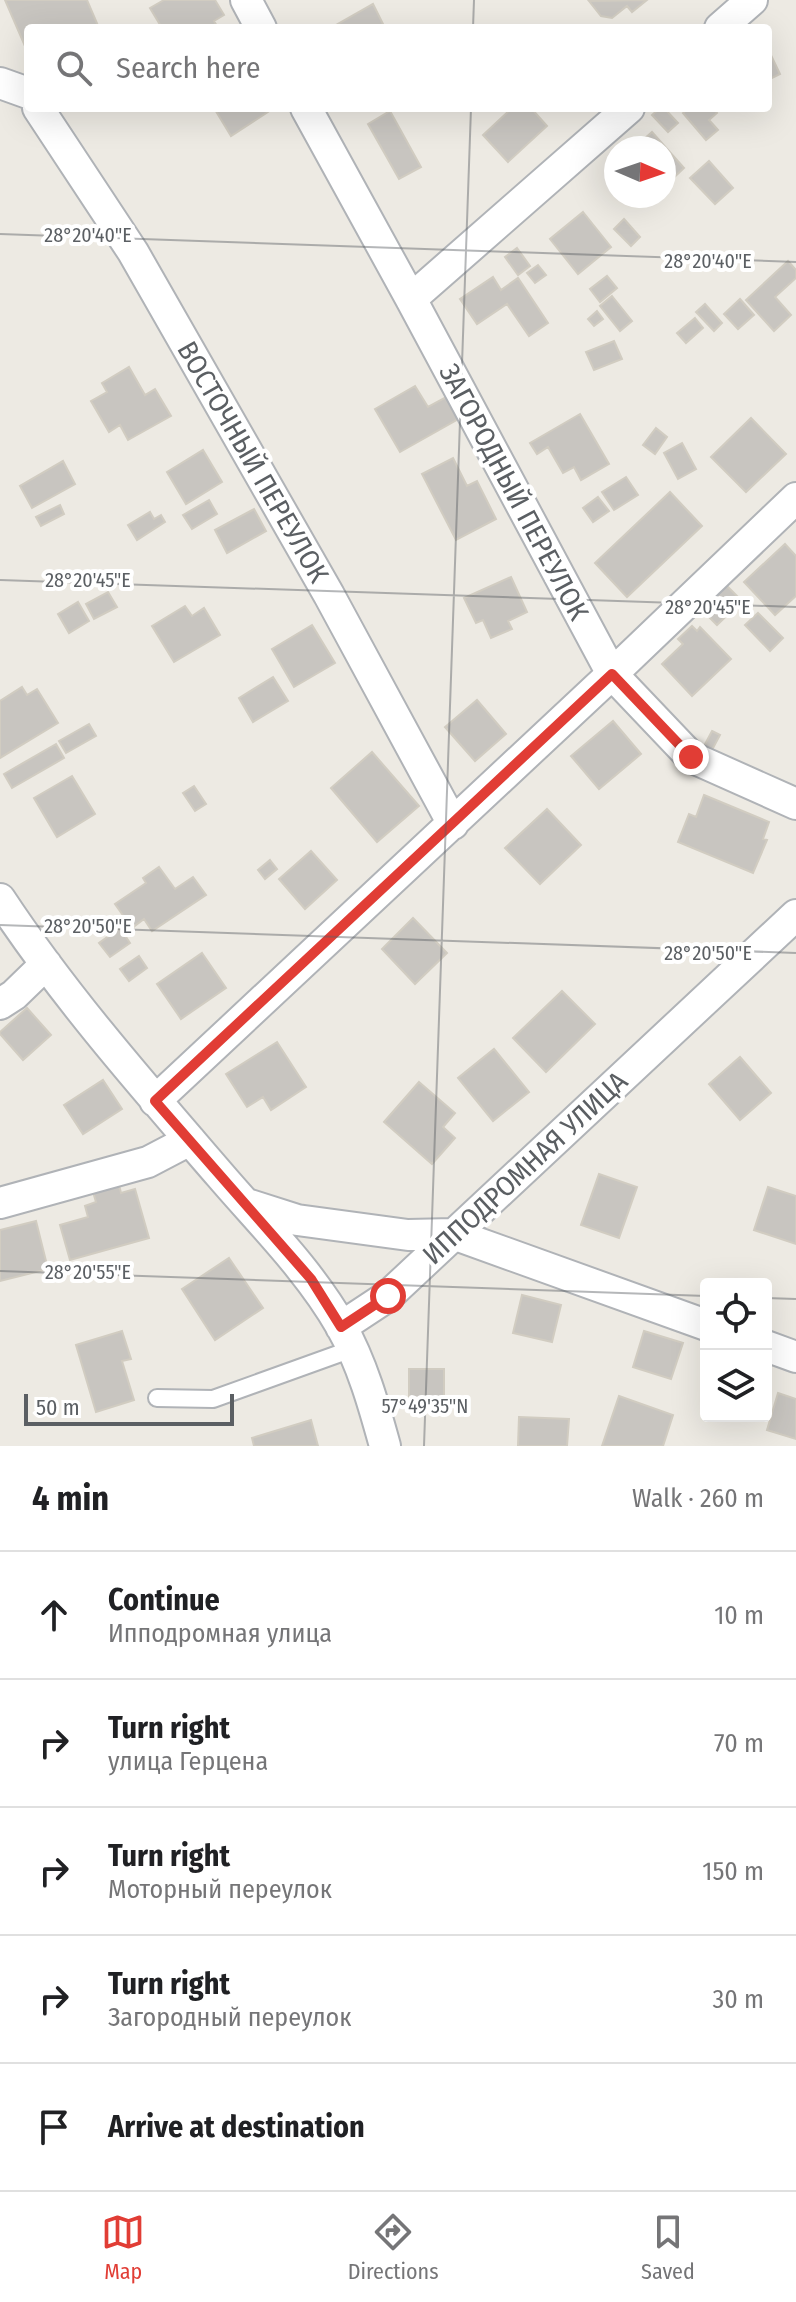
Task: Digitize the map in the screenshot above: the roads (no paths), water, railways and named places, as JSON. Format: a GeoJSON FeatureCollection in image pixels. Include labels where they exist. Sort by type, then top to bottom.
{"type":"FeatureCollection","features":[{"type":"Feature","properties":{"kind":"street"},"geometry":{"type":"LineString","coordinates":[[246,0],[259,24]]}},
{"type":"Feature","properties":{"kind":"street"},"geometry":{"type":"LineString","coordinates":[[725,24],[752,0]]}},
{"type":"Feature","properties":{"kind":"street"},"geometry":{"type":"LineString","coordinates":[[0,83],[24,92]]}},
{"type":"Feature","properties":{"kind":"street","name":"ВОСТОЧНЫЙ ПЕРЕУЛОК"},"geometry":{"type":"LineString","coordinates":[[41,112],[141,266],[329,595],[453,824]]}},
{"type":"Feature","properties":{"kind":"street","name":"ЗАГОРОДНЫЙ ПЕРЕУЛОК"},"geometry":{"type":"LineString","coordinates":[[308,112],[612,674],[691,757],[796,804]]}},
{"type":"Feature","properties":{"kind":"street"},"geometry":{"type":"LineString","coordinates":[[411,299],[624,112]]}},
{"type":"Feature","properties":{"kind":"street"},"geometry":{"type":"LineString","coordinates":[[155,1101],[453,824],[796,498]]}},
{"type":"Feature","properties":{"kind":"street"},"geometry":{"type":"LineString","coordinates":[[0,899],[26,939],[155,1101],[311,1279],[347,1338],[376,1413],[385,1446]]}},
{"type":"Feature","properties":{"kind":"street","name":"ИППОДРОМНАЯ УЛИЦА"},"geometry":{"type":"LineString","coordinates":[[347,1338],[453,1234],[796,915]]}},
{"type":"Feature","properties":{"kind":"street"},"geometry":{"type":"LineString","coordinates":[[0,1004],[46,964]]}},
{"type":"Feature","properties":{"kind":"street"},"geometry":{"type":"LineString","coordinates":[[0,1203],[148,1162],[190,1140]]}},
{"type":"Feature","properties":{"kind":"street"},"geometry":{"type":"LineString","coordinates":[[245,1204],[297,1220],[408,1235],[453,1234],[700,1323]]}},
{"type":"Feature","properties":{"kind":"street"},"geometry":{"type":"LineString","coordinates":[[772,1348],[796,1357]]}},
{"type":"Feature","properties":{"kind":"lane"},"geometry":{"type":"LineString","coordinates":[[157,1398],[213,1399],[347,1338]]}}]}
